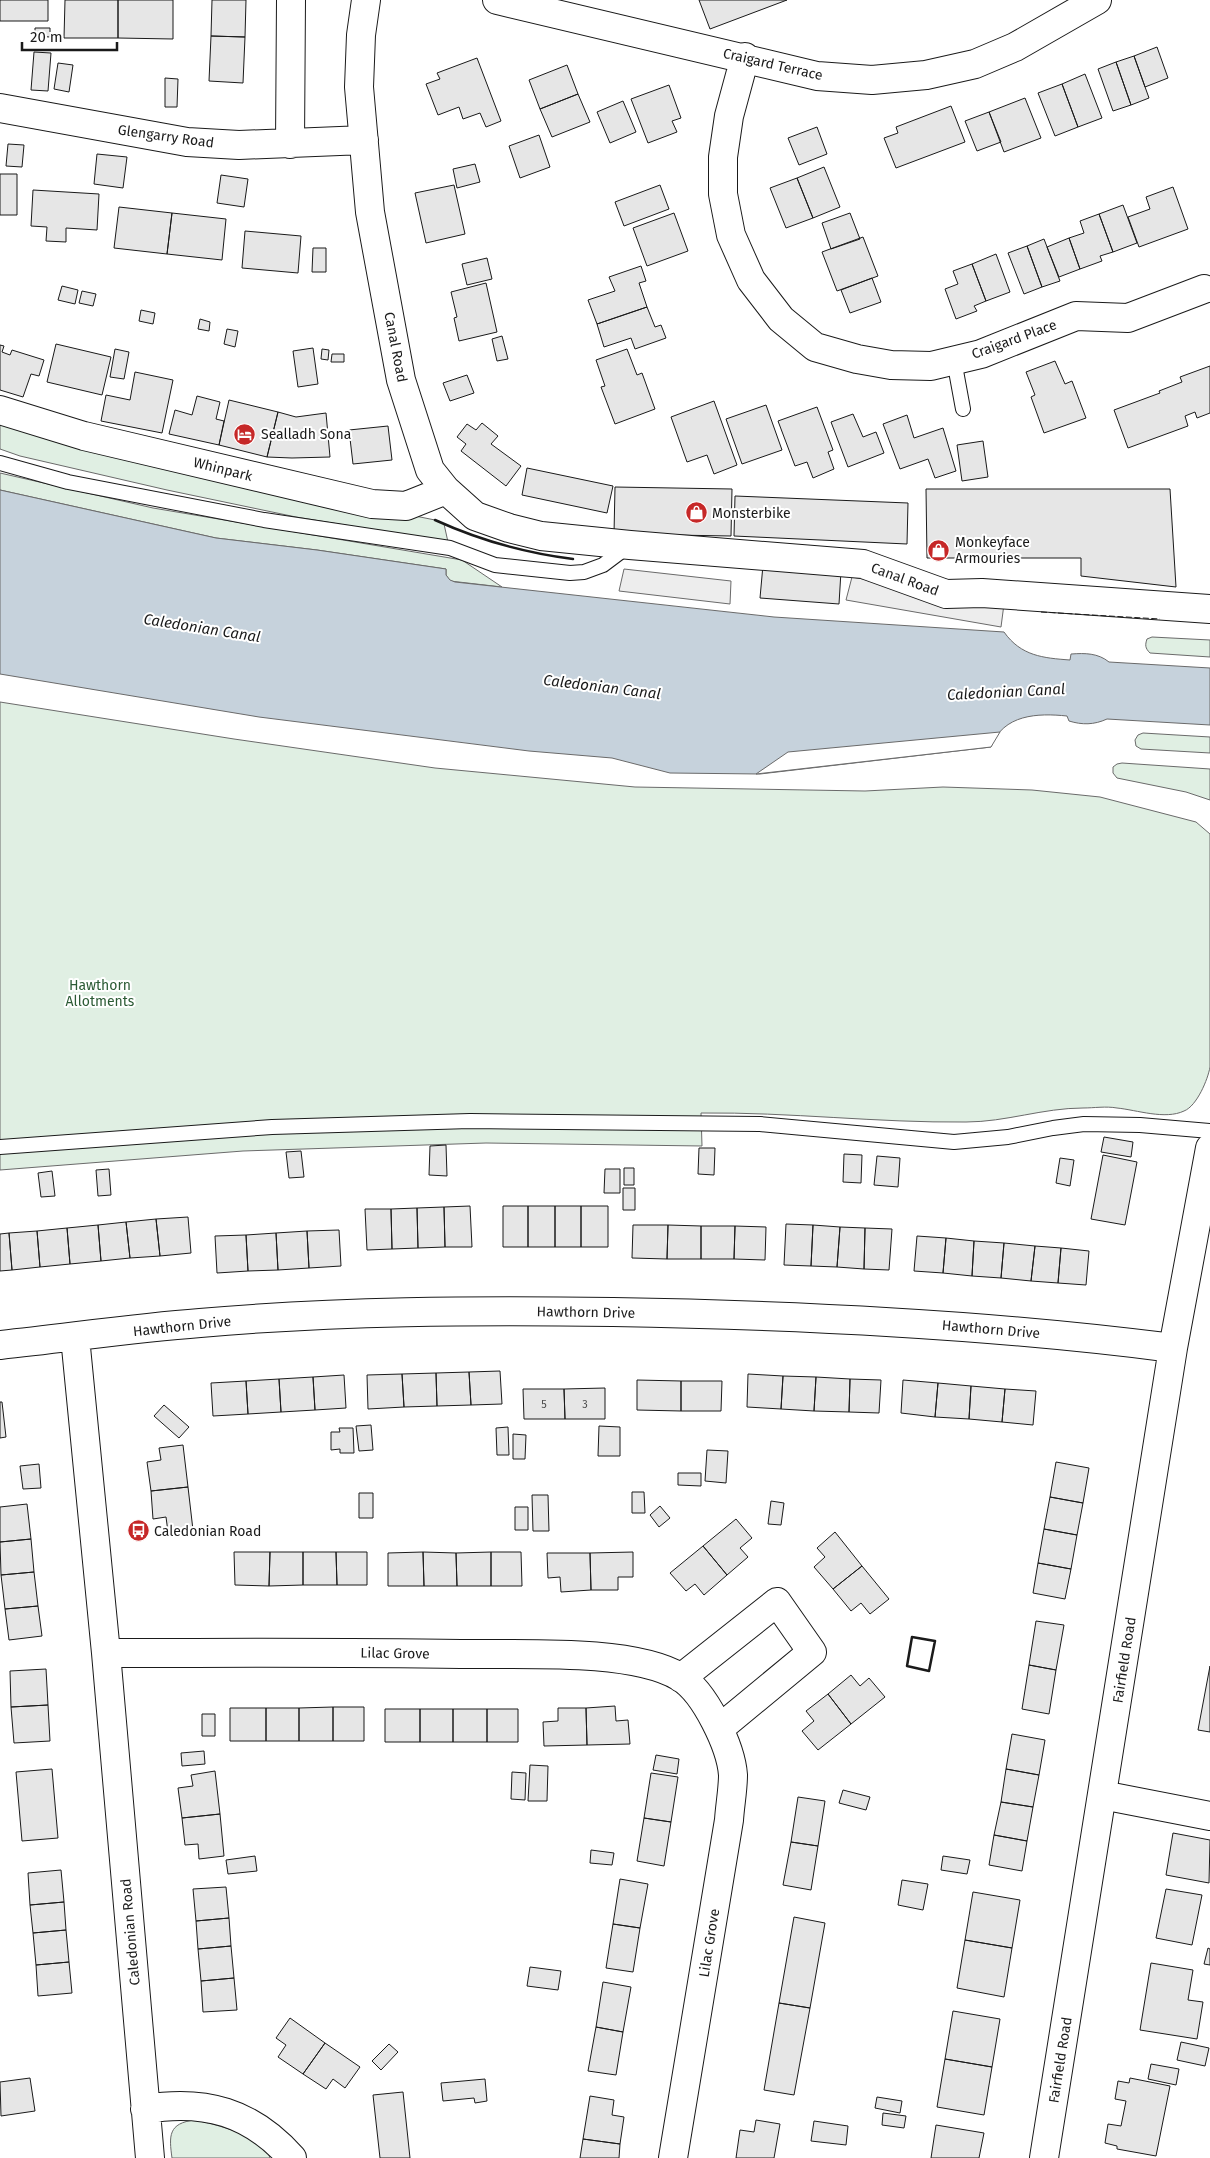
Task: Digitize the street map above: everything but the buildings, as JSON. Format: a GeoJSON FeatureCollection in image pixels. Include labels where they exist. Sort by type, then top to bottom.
{"type":"FeatureCollection","features":[{"type":"Feature","properties":{"kind":"street"},"geometry":{"type":"LineString","coordinates":[[290,144],[291,0]]}},
{"type":"Feature","properties":{"kind":"street","name":"Canal Road"},"geometry":{"type":"LineString","coordinates":[[366,0],[361,34],[359,87],[370,212],[401,380],[430,470],[446,490],[475,516],[509,528],[541,536],[864,564],[946,594],[982,593],[1210,609]]}},
{"type":"Feature","properties":{"kind":"street","name":"Craigard Terrace"},"geometry":{"type":"LineString","coordinates":[[497,0],[816,76],[872,80],[926,75],[974,64],[1015,47],[1096,0]]}},
{"type":"Feature","properties":{"kind":"street","name":"Craigard Place"},"geometry":{"type":"LineString","coordinates":[[745,58],[728,116],[722,158],[723,194],[731,235],[751,280],[781,319],[815,347],[857,359],[891,365],[931,366],[981,354],[1076,316],[1128,318],[1204,289]]}},
{"type":"Feature","properties":{"kind":"street","name":"Glengarry Road"},"geometry":{"type":"LineString","coordinates":[[0,108],[187,142],[239,145],[364,140]]}},
{"type":"Feature","properties":{"kind":"street","name":"Whinpark"},"geometry":{"type":"LineString","coordinates":[[0,410],[94,438],[372,504],[406,506],[446,490]]}},
{"type":"Feature","properties":{"kind":"street","name":"Fairfield Road"},"geometry":{"type":"LineString","coordinates":[[1044,2158],[1173,1348],[1209,1158]]}},
{"type":"Feature","properties":{"kind":"street","name":"Hawthorn Drive"},"geometry":{"type":"LineString","coordinates":[[0,1345],[198,1323],[398,1312],[520,1311],[765,1315],[906,1322],[1173,1348]]}},
{"type":"Feature","properties":{"kind":"street","name":"Caledonian Road"},"geometry":{"type":"LineString","coordinates":[[75,1337],[106,1653],[150,2158]]}},
{"type":"Feature","properties":{"kind":"street"},"geometry":{"type":"LineString","coordinates":[[681,1678],[777,1602],[812,1652],[720,1728]]}},
{"type":"Feature","properties":{"kind":"street","name":"Lilac Grove"},"geometry":{"type":"LineString","coordinates":[[106,1653],[338,1652],[562,1655],[626,1660],[656,1667],[681,1678],[706,1705],[720,1728],[733,1774],[729,1820],[673,2158]]}},
{"type":"Feature","properties":{"kind":"street"},"geometry":{"type":"LineString","coordinates":[[1102,1795],[1210,1816]]}},
{"type":"Feature","properties":{"kind":"street"},"geometry":{"type":"LineString","coordinates":[[145,2109],[177,2105],[194,2105],[218,2109],[241,2118],[262,2130],[292,2158]]}},
{"type":"Feature","properties":{"kind":"lane"},"geometry":{"type":"LineString","coordinates":[[954,360],[963,408]]}},
{"type":"Feature","properties":{"kind":"lane"},"geometry":{"type":"LineString","coordinates":[[0,463],[68,482],[264,520],[450,548],[495,565],[570,573],[584,572],[603,565],[630,545]]}},
{"type":"Feature","properties":{"kind":"lane"},"geometry":{"type":"LineString","coordinates":[[0,1147],[272,1127],[470,1121],[760,1124],[954,1142],[1008,1137],[1084,1124],[1140,1125],[1210,1131]]}},
{"type":"Feature","properties":{"kind":"green space"},"geometry":{"type":"Polygon","coordinates":[[[0,418],[331,499],[435,520],[444,524],[448,542],[296,517],[20,456],[0,449],[0,418]]]}},
{"type":"Feature","properties":{"kind":"green space"},"geometry":{"type":"Polygon","coordinates":[[[0,473],[153,508],[462,560],[502,587],[450,581],[446,575],[446,569],[317,550],[216,538],[0,490],[0,473]]]}},
{"type":"Feature","properties":{"kind":"green space"},"geometry":{"type":"Polygon","coordinates":[[[1152,637],[1210,640],[1210,657],[1150,653],[1146,648],[1146,643],[1147,639],[1152,637]]]}},
{"type":"Feature","properties":{"kind":"green space","name":"Hawthorn Allotments"},"geometry":{"type":"Polygon","coordinates":[[[0,702],[435,768],[635,787],[865,791],[943,787],[1032,790],[1100,797],[1196,822],[1210,834],[1209,1072],[1201,1092],[1193,1104],[1184,1111],[1168,1115],[1113,1107],[1100,1107],[1053,1110],[996,1120],[933,1122],[768,1114],[701,1113],[702,1146],[486,1143],[243,1151],[0,1170],[0,702]]]}},
{"type":"Feature","properties":{"kind":"green space"},"geometry":{"type":"Polygon","coordinates":[[[1143,733],[1210,737],[1210,753],[1141,749],[1136,746],[1135,740],[1138,735],[1143,733]]]}},
{"type":"Feature","properties":{"kind":"green space"},"geometry":{"type":"Polygon","coordinates":[[[1122,763],[1210,769],[1210,800],[1186,792],[1117,778],[1113,773],[1113,767],[1122,763]]]}},
{"type":"Feature","properties":{"kind":"green space"},"geometry":{"type":"Polygon","coordinates":[[[195,2120],[226,2128],[249,2137],[266,2150],[270,2158],[172,2158],[172,2132],[180,2124],[195,2120]]]}},
{"type":"Feature","properties":{"kind":"shaded area"},"geometry":{"type":"Polygon","coordinates":[[[624,569],[731,581],[730,604],[619,591],[624,569]]]}},
{"type":"Feature","properties":{"kind":"shaded area"},"geometry":{"type":"Polygon","coordinates":[[[852,577],[1004,604],[1001,627],[846,600],[852,577]]]}},
{"type":"Feature","properties":{"kind":"water","name":"Caledonian Canal"},"geometry":{"type":"Polygon","coordinates":[[[0,490],[216,538],[317,550],[446,569],[446,575],[455,582],[774,617],[1004,632],[1025,651],[1042,657],[1070,660],[1071,654],[1086,654],[1096,655],[1109,662],[1210,668],[1210,725],[1107,719],[1083,724],[1069,721],[1067,716],[1033,716],[1013,722],[1004,728],[991,747],[760,774],[670,773],[612,758],[529,751],[259,717],[0,674],[0,490]]]}},
{"type":"Feature","properties":{"kind":"pier"},"geometry":{"type":"Polygon","coordinates":[[[1000,732],[991,747],[756,774],[788,752],[1000,732]]]}},
{"type":"Feature","properties":{"kind":"fence"},"geometry":{"type":"LineString","coordinates":[[1041,612],[1160,619]]}},
{"type":"Feature","properties":{"kind":"wall"},"geometry":{"type":"LineString","coordinates":[[435,520],[468,534],[502,545],[573,559]]}},
{"type":"Feature","properties":{"kind":"wall"},"geometry":{"type":"LineString","coordinates":[[912,1637],[935,1641],[929,1671],[907,1666],[912,1637]]}},
{"type":"Feature","properties":{"kind":"place","name":"Sealladh Sona"},"geometry":{"type":"Point","coordinates":[245,434]}},
{"type":"Feature","properties":{"kind":"place","name":"Monsterbike"},"geometry":{"type":"Point","coordinates":[696,513]}},
{"type":"Feature","properties":{"kind":"place","name":"Monkeyface Armouries"},"geometry":{"type":"Point","coordinates":[939,550]}},
{"type":"Feature","properties":{"kind":"place","name":"Caledonian Road"},"geometry":{"type":"Point","coordinates":[138,1531]}}]}
